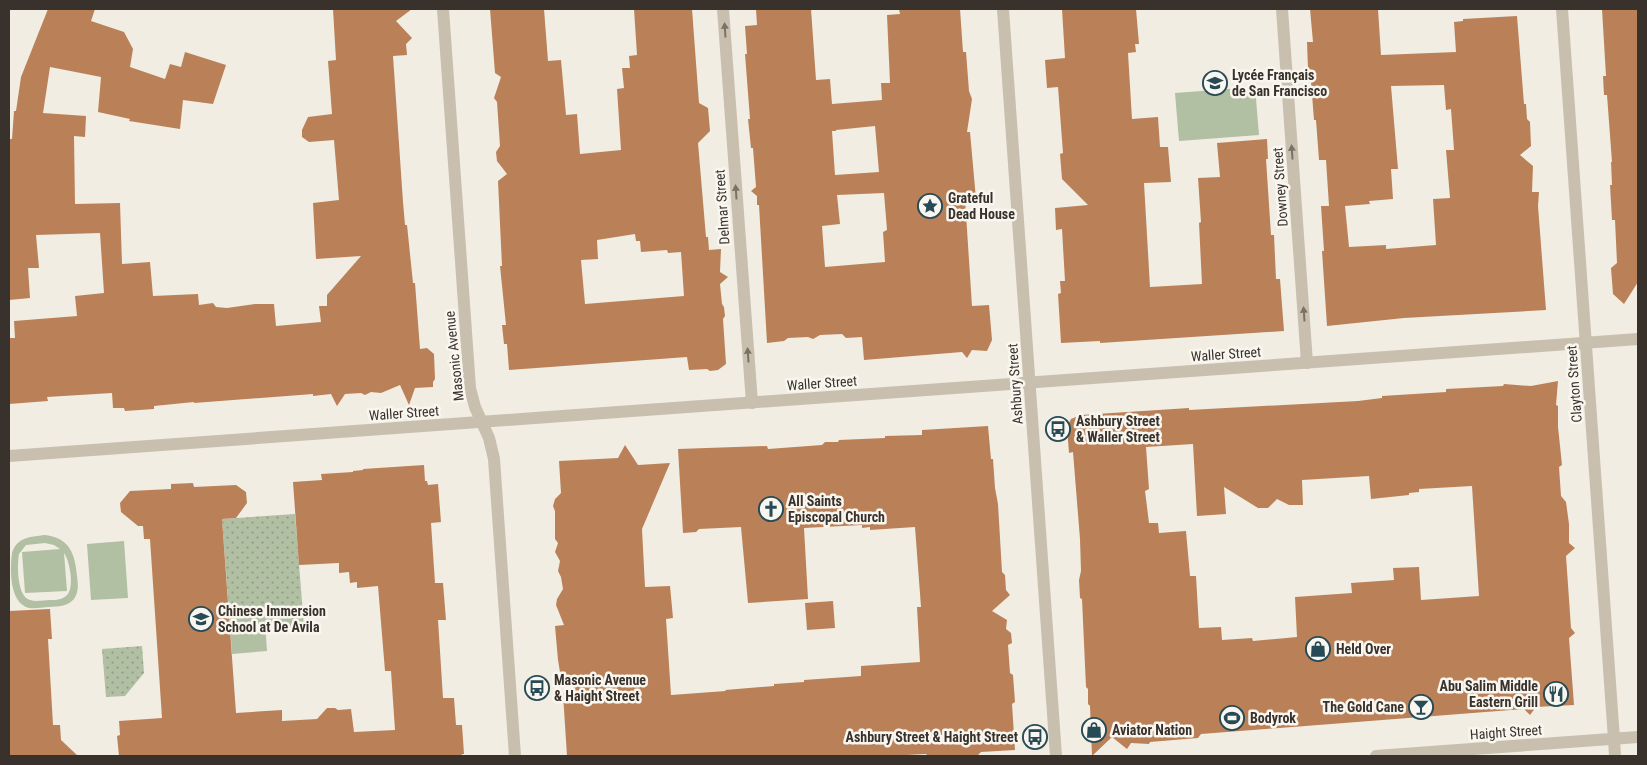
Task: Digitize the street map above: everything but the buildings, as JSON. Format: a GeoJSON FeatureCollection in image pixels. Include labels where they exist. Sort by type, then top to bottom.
{"type":"FeatureCollection","features":[{"type":"Feature","properties":{"kind":"street","name":"Masonic Avenue"},"geometry":{"type":"LineString","coordinates":[[443,9],[470,388],[474,407],[489,438],[494,458],[515,756]]}},
{"type":"Feature","properties":{"kind":"street","name":"Delmar Street"},"geometry":{"type":"LineString","coordinates":[[723,9],[752,403]]}},
{"type":"Feature","properties":{"kind":"street","name":"Ashbury Street"},"geometry":{"type":"LineString","coordinates":[[1003,9],[1056,756]]}},
{"type":"Feature","properties":{"kind":"street","name":"Downey Street"},"geometry":{"type":"LineString","coordinates":[[1282,9],[1307,363]]}},
{"type":"Feature","properties":{"kind":"street","name":"Clayton Street"},"geometry":{"type":"LineString","coordinates":[[1562,9],[1615,756]]}},
{"type":"Feature","properties":{"kind":"street","name":"Waller Street"},"geometry":{"type":"LineString","coordinates":[[9,456],[1638,339]]}},
{"type":"Feature","properties":{"kind":"street","name":"Haight Street"},"geometry":{"type":"LineString","coordinates":[[1376,756],[1638,737]]}},
{"type":"Feature","properties":{"kind":"green space"},"geometry":{"type":"Polygon","coordinates":[[[1255,87],[1259,135],[1179,141],[1175,93],[1255,87]]]}},
{"type":"Feature","properties":{"kind":"green space"},"geometry":{"type":"Polygon","coordinates":[[[295,514],[304,627],[266,630],[265,622],[230,625],[222,519],[295,514]]]}},
{"type":"Feature","properties":{"kind":"green space"},"geometry":{"type":"Polygon","coordinates":[[[45,535],[66,543],[70,548],[75,561],[78,582],[76,596],[65,605],[29,608],[22,605],[14,593],[11,576],[12,553],[21,541],[29,537],[45,535]],[[45,543],[26,545],[19,554],[18,573],[20,587],[26,598],[30,600],[59,599],[66,596],[70,590],[70,574],[64,553],[67,591],[25,593],[22,552],[60,549],[45,543]]]}},
{"type":"Feature","properties":{"kind":"green space"},"geometry":{"type":"Polygon","coordinates":[[[124,541],[128,598],[91,600],[87,544],[124,541]]]}},
{"type":"Feature","properties":{"kind":"green space"},"geometry":{"type":"Polygon","coordinates":[[[265,622],[267,651],[232,654],[230,625],[265,622]]]}},
{"type":"Feature","properties":{"kind":"green space"},"geometry":{"type":"Polygon","coordinates":[[[142,646],[144,673],[125,696],[106,697],[102,649],[142,646]]]}},
{"type":"Feature","properties":{"kind":"place","name":"Lycée Français de San Francisco"},"geometry":{"type":"Point","coordinates":[1215,83]}},
{"type":"Feature","properties":{"kind":"place","name":"Grateful Dead House"},"geometry":{"type":"Point","coordinates":[930,206]}},
{"type":"Feature","properties":{"kind":"place","name":"Ashbury Street & Waller Street"},"geometry":{"type":"Point","coordinates":[1058,429]}},
{"type":"Feature","properties":{"kind":"place","name":"All Saints Episcopal Church"},"geometry":{"type":"Point","coordinates":[771,509]}},
{"type":"Feature","properties":{"kind":"place","name":"Chinese Immersion School at De Avila"},"geometry":{"type":"Point","coordinates":[201,619]}},
{"type":"Feature","properties":{"kind":"place","name":"Held Over"},"geometry":{"type":"Point","coordinates":[1318,649]}},
{"type":"Feature","properties":{"kind":"place","name":"Masonic Avenue & Haight Street"},"geometry":{"type":"Point","coordinates":[537,688]}},
{"type":"Feature","properties":{"kind":"place","name":"Abu Salim Middle Eastern Grill"},"geometry":{"type":"Point","coordinates":[1556,694]}},
{"type":"Feature","properties":{"kind":"place","name":"The Gold Cane"},"geometry":{"type":"Point","coordinates":[1421,707]}},
{"type":"Feature","properties":{"kind":"place","name":"Bodyrok"},"geometry":{"type":"Point","coordinates":[1232,718]}},
{"type":"Feature","properties":{"kind":"place","name":"Aviator Nation"},"geometry":{"type":"Point","coordinates":[1094,730]}},
{"type":"Feature","properties":{"kind":"place","name":"Ashbury Street & Haight Street"},"geometry":{"type":"Point","coordinates":[1035,737]}}]}
